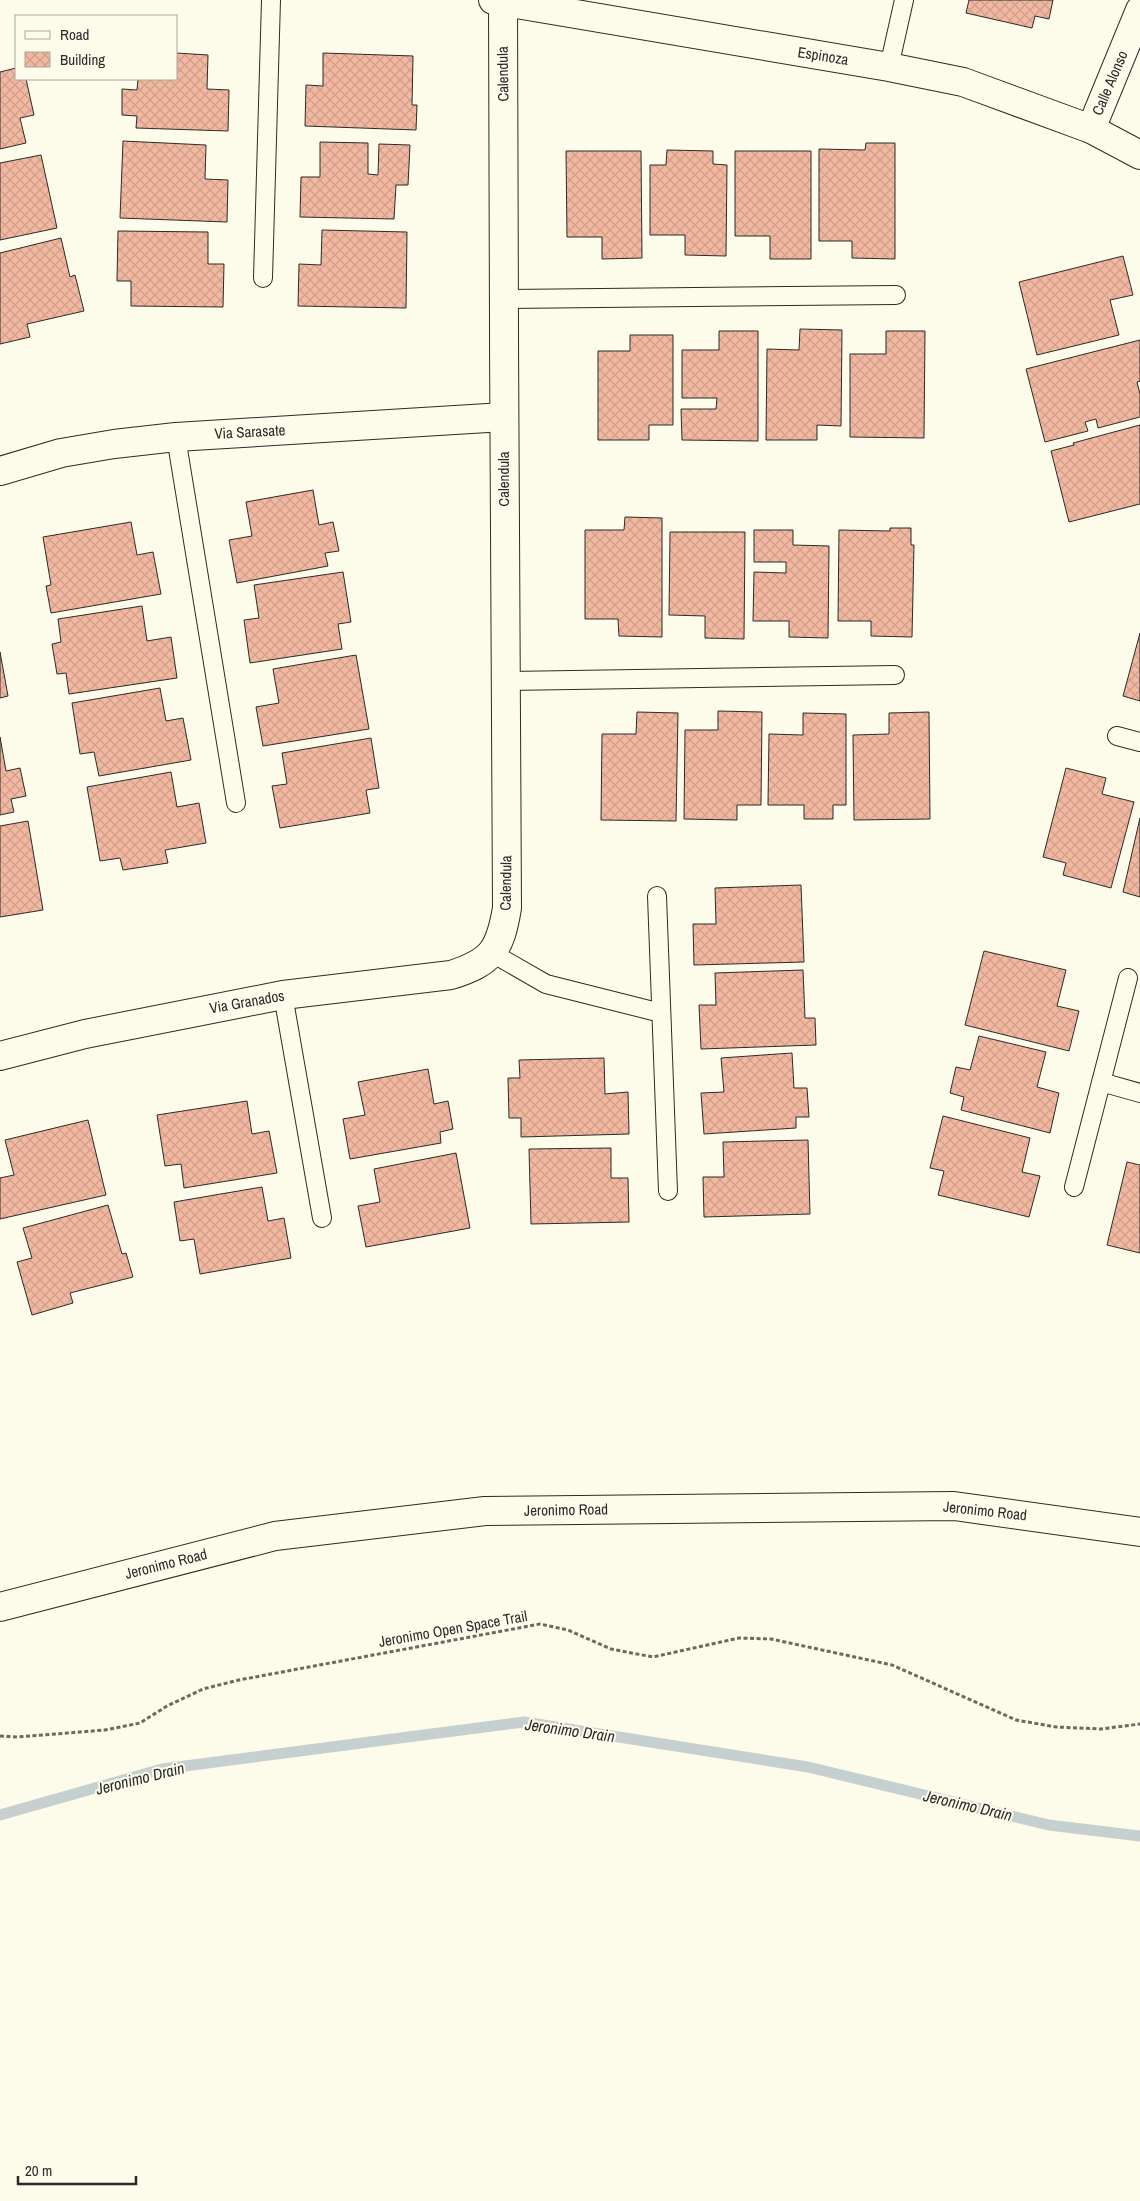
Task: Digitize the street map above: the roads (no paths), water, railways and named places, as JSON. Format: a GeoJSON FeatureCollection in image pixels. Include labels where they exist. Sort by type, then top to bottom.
{"type":"FeatureCollection","features":[{"type":"Feature","properties":{"kind":"street","name":"Espinoza"},"geometry":{"type":"LineString","coordinates":[[498,1],[568,7],[963,82],[1091,129],[1140,155]]}},
{"type":"Feature","properties":{"kind":"street","name":"Calendula"},"geometry":{"type":"LineString","coordinates":[[492,952],[503,932],[507,908],[504,681],[505,299],[498,1]]}},
{"type":"Feature","properties":{"kind":"street","name":"Calle Alonso"},"geometry":{"type":"LineString","coordinates":[[1091,129],[1140,10]]}},
{"type":"Feature","properties":{"kind":"street","name":"Via Sarasate"},"geometry":{"type":"LineString","coordinates":[[0,471],[61,453],[114,444],[176,437],[504,417]]}},
{"type":"Feature","properties":{"kind":"street","name":"Via Granados"},"geometry":{"type":"LineString","coordinates":[[0,1056],[84,1034],[282,994],[451,975],[475,967],[492,952]]}},
{"type":"Feature","properties":{"kind":"street","name":"Jeronimo Road"},"geometry":{"type":"LineString","coordinates":[[0,1607],[275,1536],[485,1511],[954,1506],[1140,1532]]}},
{"type":"Feature","properties":{"kind":"lane"},"geometry":{"type":"LineString","coordinates":[[263,278],[271,0]]}},
{"type":"Feature","properties":{"kind":"lane"},"geometry":{"type":"LineString","coordinates":[[889,67],[904,0]]}},
{"type":"Feature","properties":{"kind":"lane"},"geometry":{"type":"LineString","coordinates":[[505,299],[896,295]]}},
{"type":"Feature","properties":{"kind":"lane"},"geometry":{"type":"LineString","coordinates":[[176,437],[236,803]]}},
{"type":"Feature","properties":{"kind":"lane"},"geometry":{"type":"LineString","coordinates":[[504,681],[895,675]]}},
{"type":"Feature","properties":{"kind":"lane"},"geometry":{"type":"LineString","coordinates":[[1117,736],[1140,742]]}},
{"type":"Feature","properties":{"kind":"lane"},"geometry":{"type":"LineString","coordinates":[[657,896],[668,1191]]}},
{"type":"Feature","properties":{"kind":"lane"},"geometry":{"type":"LineString","coordinates":[[492,952],[546,984],[661,1013]]}},
{"type":"Feature","properties":{"kind":"lane"},"geometry":{"type":"LineString","coordinates":[[1074,1187],[1128,978]]}},
{"type":"Feature","properties":{"kind":"lane"},"geometry":{"type":"LineString","coordinates":[[282,994],[322,1218]]}},
{"type":"Feature","properties":{"kind":"lane"},"geometry":{"type":"LineString","coordinates":[[1101,1082],[1140,1093]]}},
{"type":"Feature","properties":{"kind":"waterway","name":"Jeronimo Drain"},"geometry":{"type":"LineString","coordinates":[[0,1815],[162,1769],[524,1722],[808,1767],[1049,1825],[1140,1836]]}}]}
